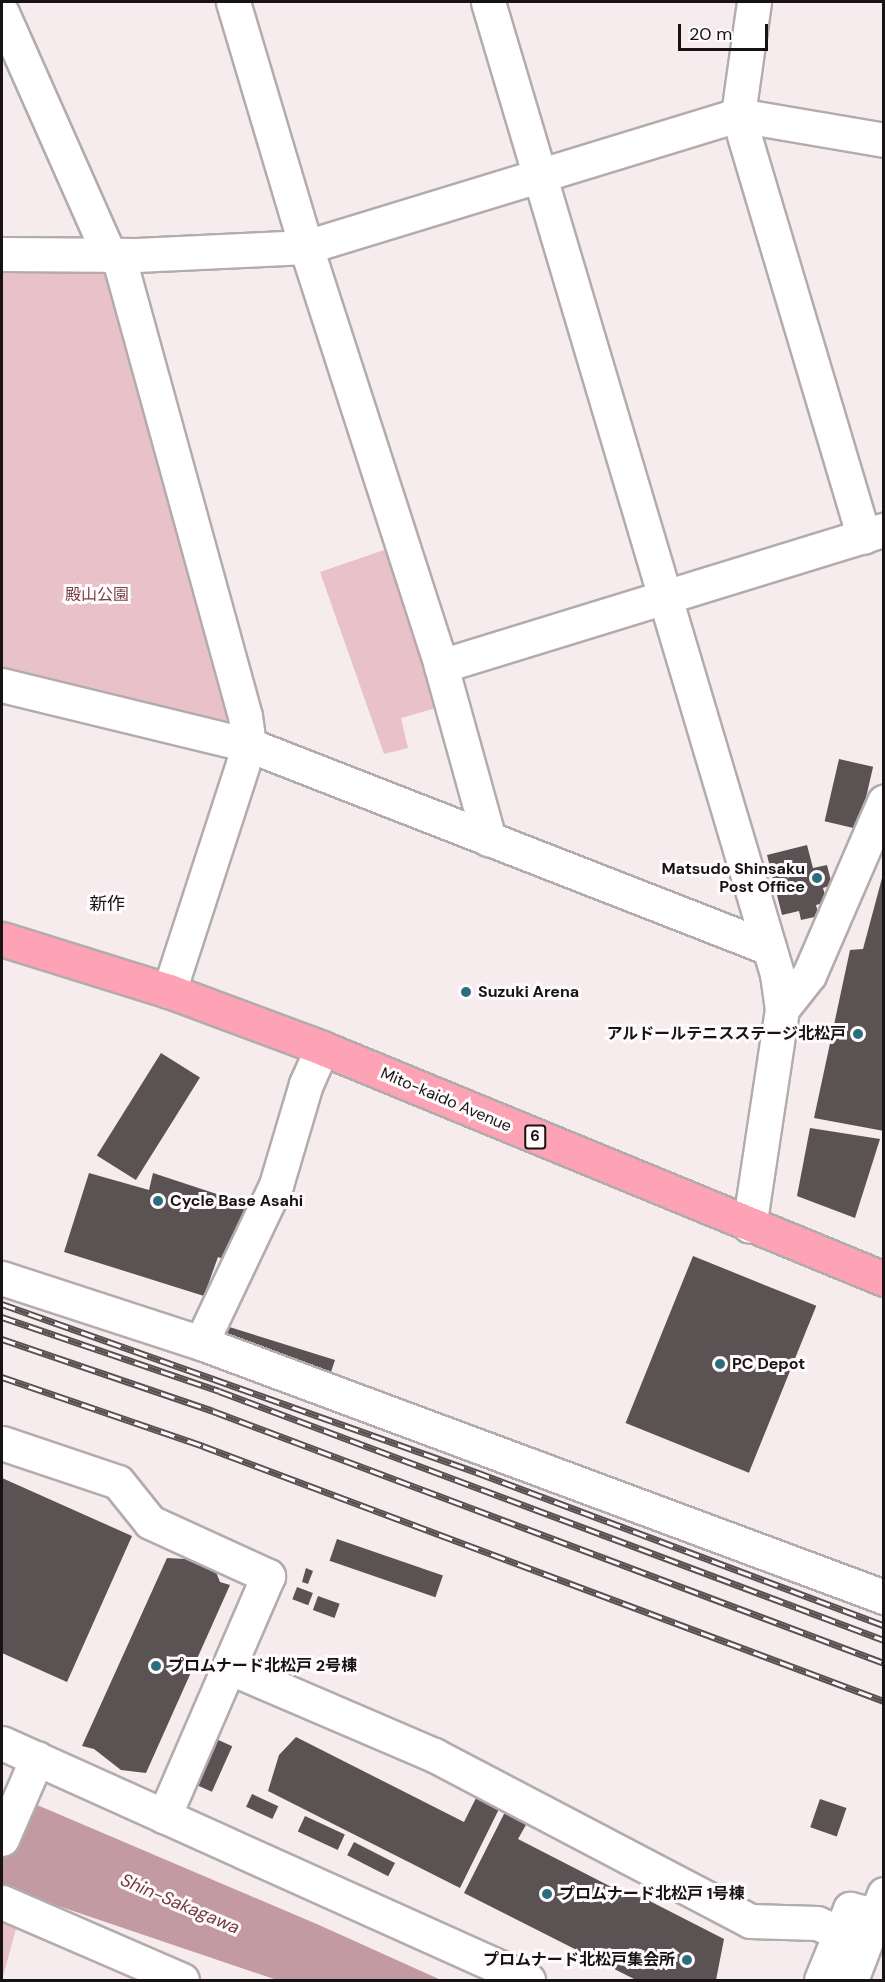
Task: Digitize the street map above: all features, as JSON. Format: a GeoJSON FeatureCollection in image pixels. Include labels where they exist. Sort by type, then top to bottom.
{"type":"FeatureCollection","features":[{"type":"Feature","properties":{"kind":"highway","name":"Mito-kaido Avenue"},"geometry":{"type":"LineString","coordinates":[[2,939],[169,991],[322,1048],[749,1226],[884,1279]]}},
{"type":"Feature","properties":{"kind":"street"},"geometry":{"type":"LineString","coordinates":[[232,2],[306,247],[441,666],[489,839]]}},
{"type":"Feature","properties":{"kind":"street"},"geometry":{"type":"LineString","coordinates":[[488,2],[777,974],[782,1009],[749,1226]]}},
{"type":"Feature","properties":{"kind":"street"},"geometry":{"type":"LineString","coordinates":[[441,666],[874,533],[738,115],[754,2]]}},
{"type":"Feature","properties":{"kind":"street"},"geometry":{"type":"LineString","coordinates":[[2,13],[113,255],[245,716],[249,745],[169,991]]}},
{"type":"Feature","properties":{"kind":"street"},"geometry":{"type":"LineString","coordinates":[[2,254],[113,255],[306,247],[538,174],[738,115],[884,140]]}},
{"type":"Feature","properties":{"kind":"street"},"geometry":{"type":"LineString","coordinates":[[2,685],[249,745],[768,948]]}},
{"type":"Feature","properties":{"kind":"street"},"geometry":{"type":"LineString","coordinates":[[782,1009],[809,975],[884,802]]}},
{"type":"Feature","properties":{"kind":"street"},"geometry":{"type":"LineString","coordinates":[[201,1343],[276,1185],[306,1084],[322,1048]]}},
{"type":"Feature","properties":{"kind":"street"},"geometry":{"type":"LineString","coordinates":[[2,1278],[201,1343],[884,1597]]}},
{"type":"Feature","properties":{"kind":"street"},"geometry":{"type":"LineString","coordinates":[[2,1443],[118,1482],[150,1522],[268,1576],[231,1668],[164,1816]]}},
{"type":"Feature","properties":{"kind":"street"},"geometry":{"type":"LineString","coordinates":[[231,1668],[434,1755],[750,1921],[817,1923],[839,1933]]}},
{"type":"Feature","properties":{"kind":"street"},"geometry":{"type":"LineString","coordinates":[[2,1743],[528,1980]]}},
{"type":"Feature","properties":{"kind":"street"},"geometry":{"type":"LineString","coordinates":[[2,1839],[37,1758]]}},
{"type":"Feature","properties":{"kind":"street"},"geometry":{"type":"LineString","coordinates":[[2,1902],[182,1980]]}},
{"type":"Feature","properties":{"kind":"street"},"geometry":{"type":"LineString","coordinates":[[821,1980],[850,1909],[881,1909],[851,1980]]}},
{"type":"Feature","properties":{"kind":"green space","name":"殿山公園"},"geometry":{"type":"Polygon","coordinates":[[[2,269],[103,271],[109,281],[230,715],[221,726],[2,674],[2,269]]]}},
{"type":"Feature","properties":{"kind":"green space"},"geometry":{"type":"Polygon","coordinates":[[[387,549],[436,708],[401,718],[408,748],[384,754],[320,572],[387,549]]]}},
{"type":"Feature","properties":{"kind":"green space"},"geometry":{"type":"Polygon","coordinates":[[[2,1923],[16,1929],[2,1980],[2,1923]]]}},
{"type":"Feature","properties":{"kind":"water","name":"Shin-Sakagawa"},"geometry":{"type":"Polygon","coordinates":[[[2,1790],[319,1925],[441,1980],[277,1980],[17,1892],[2,1885],[2,1790]]]}},
{"type":"Feature","properties":{"kind":"building"},"geometry":{"type":"Polygon","coordinates":[[[839,759],[873,767],[859,829],[825,821],[839,759]]]}},
{"type":"Feature","properties":{"kind":"building"},"geometry":{"type":"Polygon","coordinates":[[[807,845],[813,868],[827,865],[832,885],[823,888],[827,902],[816,905],[819,916],[801,920],[799,911],[782,915],[767,855],[807,845]]]}},
{"type":"Feature","properties":{"kind":"building","name":"アルドールテニスステージ北松戸"},"geometry":{"type":"Polygon","coordinates":[[[882,878],[884,878],[884,1131],[814,1118],[850,950],[863,949],[882,878]]]}},
{"type":"Feature","properties":{"kind":"building"},"geometry":{"type":"Polygon","coordinates":[[[161,1053],[200,1077],[136,1180],[97,1156],[161,1053]]]}},
{"type":"Feature","properties":{"kind":"building"},"geometry":{"type":"Polygon","coordinates":[[[810,1128],[880,1139],[855,1218],[797,1196],[810,1128]]]}},
{"type":"Feature","properties":{"kind":"building"},"geometry":{"type":"Polygon","coordinates":[[[89,1173],[149,1190],[153,1173],[247,1204],[229,1261],[218,1257],[204,1296],[64,1252],[89,1173]]]}},
{"type":"Feature","properties":{"kind":"building","name":"PC Depot"},"geometry":{"type":"Polygon","coordinates":[[[693,1256],[816,1306],[749,1473],[626,1423],[693,1256]]]}},
{"type":"Feature","properties":{"kind":"building"},"geometry":{"type":"Polygon","coordinates":[[[226,1326],[335,1360],[330,1375],[225,1337],[226,1326]]]}},
{"type":"Feature","properties":{"kind":"building"},"geometry":{"type":"Polygon","coordinates":[[[2,1478],[132,1536],[67,1682],[2,1653],[2,1478]]]}},
{"type":"Feature","properties":{"kind":"building"},"geometry":{"type":"Polygon","coordinates":[[[337,1539],[443,1575],[435,1597],[330,1561],[337,1539]]]}},
{"type":"Feature","properties":{"kind":"building","name":"プロムナード北松戸 2号棟"},"geometry":{"type":"Polygon","coordinates":[[[167,1558],[185,1559],[216,1572],[220,1582],[230,1585],[146,1773],[121,1770],[94,1749],[82,1746],[167,1558]]]}},
{"type":"Feature","properties":{"kind":"building"},"geometry":{"type":"Polygon","coordinates":[[[306,1568],[313,1571],[308,1584],[302,1582],[306,1568]]]}},
{"type":"Feature","properties":{"kind":"building"},"geometry":{"type":"Polygon","coordinates":[[[297,1587],[313,1593],[308,1605],[292,1599],[297,1587]]]}},
{"type":"Feature","properties":{"kind":"building"},"geometry":{"type":"Polygon","coordinates":[[[318,1596],[340,1604],[334,1618],[313,1610],[318,1596]]]}},
{"type":"Feature","properties":{"kind":"building"},"geometry":{"type":"Polygon","coordinates":[[[296,1737],[464,1822],[476,1798],[499,1809],[460,1888],[268,1791],[279,1755],[296,1737]]]}},
{"type":"Feature","properties":{"kind":"building"},"geometry":{"type":"Polygon","coordinates":[[[214,1738],[232,1746],[212,1792],[194,1784],[214,1738]]]}},
{"type":"Feature","properties":{"kind":"building"},"geometry":{"type":"Polygon","coordinates":[[[252,1794],[278,1806],[272,1819],[246,1807],[252,1794]]]}},
{"type":"Feature","properties":{"kind":"building"},"geometry":{"type":"Polygon","coordinates":[[[820,1799],[846,1808],[837,1836],[810,1827],[820,1799]]]}},
{"type":"Feature","properties":{"kind":"building","name":"プロムナード北松戸 1号棟"},"geometry":{"type":"Polygon","coordinates":[[[505,1812],[527,1823],[518,1839],[629,1896],[632,1892],[724,1939],[716,1980],[636,1980],[464,1893],[505,1812]]]}},
{"type":"Feature","properties":{"kind":"building"},"geometry":{"type":"Polygon","coordinates":[[[305,1816],[345,1835],[338,1850],[298,1831],[305,1816]]]}},
{"type":"Feature","properties":{"kind":"building"},"geometry":{"type":"Polygon","coordinates":[[[354,1842],[395,1863],[388,1876],[347,1855],[354,1842]]]}},
{"type":"Feature","properties":{"kind":"railway"},"geometry":{"type":"LineString","coordinates":[[2,1304],[476,1472],[884,1625]]}},
{"type":"Feature","properties":{"kind":"railway"},"geometry":{"type":"LineString","coordinates":[[2,1317],[219,1391],[884,1640]]}},
{"type":"Feature","properties":{"kind":"railway"},"geometry":{"type":"LineString","coordinates":[[2,1339],[213,1411],[884,1663]]}},
{"type":"Feature","properties":{"kind":"railway"},"geometry":{"type":"LineString","coordinates":[[2,1377],[203,1446],[884,1701]]}},
{"type":"Feature","properties":{"kind":"place","name":"Matsudo Shinsaku Post Office"},"geometry":{"type":"Point","coordinates":[817,878]}},
{"type":"Feature","properties":{"kind":"place","name":"Suzuki Arena"},"geometry":{"type":"Point","coordinates":[466,992]}},
{"type":"Feature","properties":{"kind":"place","name":"アルドールテニスステージ北松戸"},"geometry":{"type":"Point","coordinates":[858,1034]}},
{"type":"Feature","properties":{"kind":"place","name":"Cycle Base Asahi"},"geometry":{"type":"Point","coordinates":[158,1201]}},
{"type":"Feature","properties":{"kind":"place","name":"PC Depot"},"geometry":{"type":"Point","coordinates":[720,1364]}},
{"type":"Feature","properties":{"kind":"place","name":"プロムナード北松戸 2号棟"},"geometry":{"type":"Point","coordinates":[156,1666]}},
{"type":"Feature","properties":{"kind":"place","name":"プロムナード北松戸 1号棟"},"geometry":{"type":"Point","coordinates":[547,1894]}},
{"type":"Feature","properties":{"kind":"place","name":"プロムナード北松戸集会所"},"geometry":{"type":"Point","coordinates":[687,1960]}},
{"type":"Feature","properties":{"kind":"district","name":"新作"},"geometry":{"type":"Point","coordinates":[107,904]}}]}
